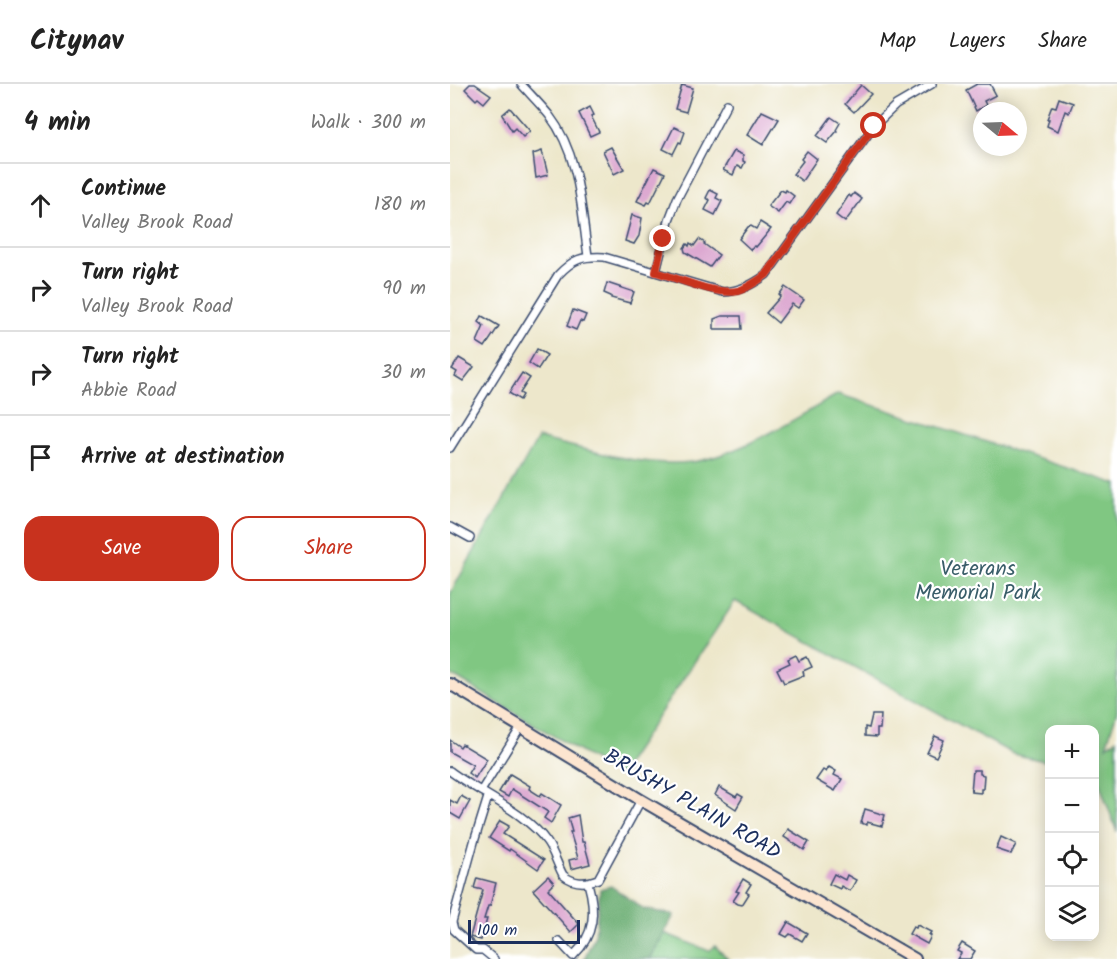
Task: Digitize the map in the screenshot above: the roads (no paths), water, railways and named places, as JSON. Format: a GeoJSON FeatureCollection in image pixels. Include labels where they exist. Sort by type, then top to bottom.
{"type":"FeatureCollection","features":[{"type":"Feature","properties":{"kind":"main road","name":"BRUSHY PLAIN ROAD"},"geometry":{"type":"LineString","coordinates":[[450,684],[641,800],[915,959]]}},
{"type":"Feature","properties":{"kind":"street"},"geometry":{"type":"LineString","coordinates":[[521,84],[550,116],[567,147],[576,174],[588,256]]}},
{"type":"Feature","properties":{"kind":"street"},"geometry":{"type":"LineString","coordinates":[[450,448],[558,275],[570,262],[588,256],[604,257],[723,292],[738,291],[753,284],[766,275],[874,126],[896,105],[932,84]]}},
{"type":"Feature","properties":{"kind":"street"},"geometry":{"type":"LineString","coordinates":[[656,272],[666,229],[677,199],[727,104]]}},
{"type":"Feature","properties":{"kind":"street"},"geometry":{"type":"LineString","coordinates":[[450,527],[470,538]]}},
{"type":"Feature","properties":{"kind":"street"},"geometry":{"type":"LineString","coordinates":[[481,791],[521,727]]}},
{"type":"Feature","properties":{"kind":"street"},"geometry":{"type":"LineString","coordinates":[[450,771],[521,817],[540,833],[554,852],[563,875],[576,882],[588,883],[598,879],[641,800]]}},
{"type":"Feature","properties":{"kind":"street"},"geometry":{"type":"LineString","coordinates":[[488,797],[452,922],[454,930],[476,950],[483,950],[494,959]]}},
{"type":"Feature","properties":{"kind":"street"},"geometry":{"type":"LineString","coordinates":[[559,941],[573,956],[584,945],[592,923],[593,909],[588,883]]}},
{"type":"Feature","properties":{"kind":"park label","name":"Veterans Memorial Park"},"geometry":{"type":"Point","coordinates":[978,581]}}]}
